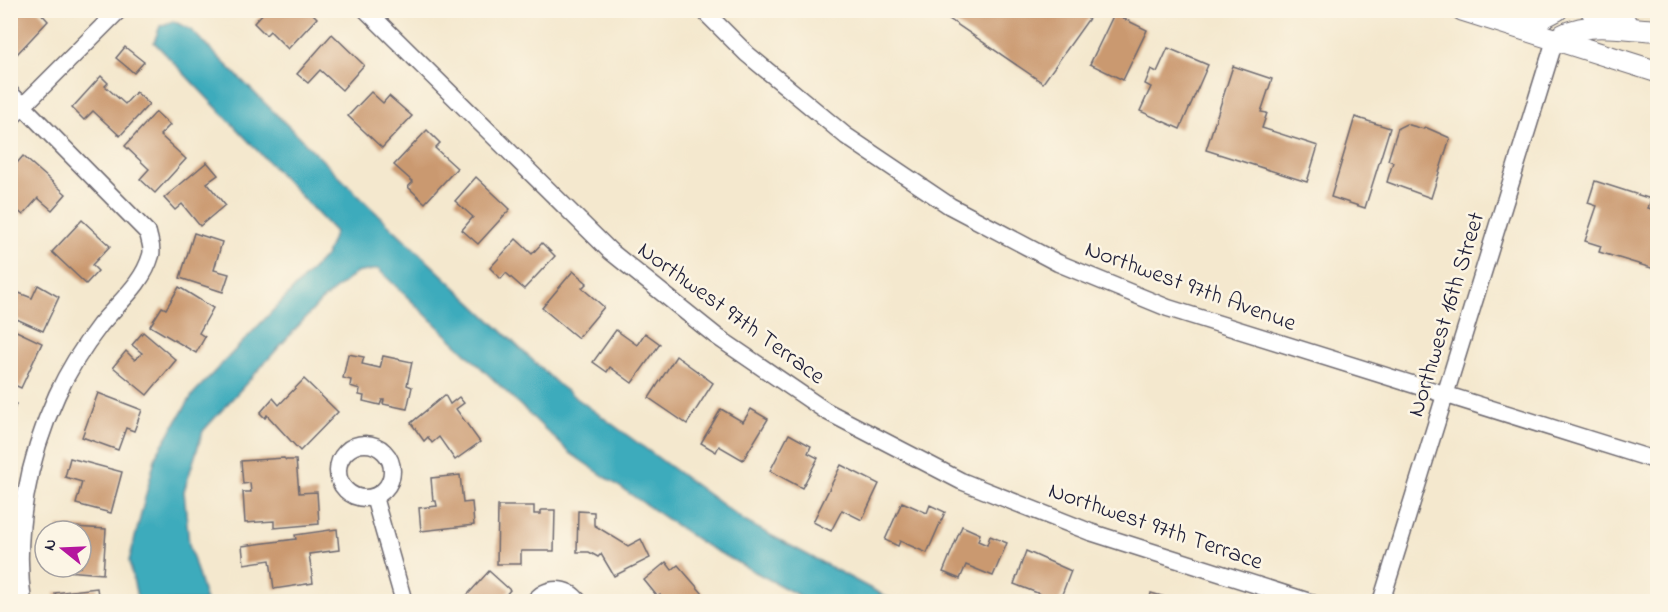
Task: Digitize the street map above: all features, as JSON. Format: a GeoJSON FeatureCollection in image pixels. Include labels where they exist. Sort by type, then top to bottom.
{"type":"FeatureCollection","features":[{"type":"Feature","properties":{"kind":"main road"},"geometry":{"type":"LineString","coordinates":[[1462,10],[1658,72]]}},
{"type":"Feature","properties":{"kind":"main road"},"geometry":{"type":"LineString","coordinates":[[1476,10],[1540,19],[1557,10]]}},
{"type":"Feature","properties":{"kind":"main road"},"geometry":{"type":"LineString","coordinates":[[1591,10],[1655,30]]}},
{"type":"Feature","properties":{"kind":"main road"},"geometry":{"type":"LineString","coordinates":[[1555,40],[1567,30],[1580,27],[1655,30]]}},
{"type":"Feature","properties":{"kind":"street"},"geometry":{"type":"LineString","coordinates":[[10,119],[120,10]]}},
{"type":"Feature","properties":{"kind":"street","name":"Northwest 97th Terrace"},"geometry":{"type":"LineString","coordinates":[[366,10],[610,251],[716,336],[826,411],[961,481],[1068,524],[1310,602]]}},
{"type":"Feature","properties":{"kind":"street","name":"Northwest 97th Avenue"},"geometry":{"type":"LineString","coordinates":[[703,10],[747,54],[846,136],[950,206],[1048,257],[1168,308],[1658,461]]}},
{"type":"Feature","properties":{"kind":"street","name":"Northwest 16th Street"},"geometry":{"type":"LineString","coordinates":[[1382,602],[1555,40]]}},
{"type":"Feature","properties":{"kind":"street"},"geometry":{"type":"LineString","coordinates":[[10,93],[148,233],[152,252],[141,278],[100,325],[76,358],[56,397],[33,464],[15,535],[23,602]]}},
{"type":"Feature","properties":{"kind":"street"},"geometry":{"type":"LineString","coordinates":[[374,497],[404,602]]}},
{"type":"Feature","properties":{"kind":"street"},"geometry":{"type":"LineString","coordinates":[[534,602],[543,592],[561,589],[570,592],[579,602]]}},
{"type":"Feature","properties":{"kind":"water"},"geometry":{"type":"Polygon","coordinates":[[[173,21],[190,29],[369,206],[560,386],[746,522],[894,601],[809,601],[705,545],[570,453],[378,269],[356,273],[320,302],[203,431],[184,491],[189,544],[206,601],[138,601],[129,561],[156,455],[193,394],[326,255],[335,232],[154,42],[160,26],[173,21]]]}},
{"type":"Feature","properties":{"kind":"building"},"geometry":{"type":"Polygon","coordinates":[[[10,10],[38,10],[48,21],[17,54],[10,48],[10,10]]]}},
{"type":"Feature","properties":{"kind":"building"},"geometry":{"type":"Polygon","coordinates":[[[266,10],[309,10],[317,18],[288,49],[270,31],[266,35],[254,23],[266,10]]]}},
{"type":"Feature","properties":{"kind":"building"},"geometry":{"type":"Polygon","coordinates":[[[936,10],[1095,10],[1043,83],[936,10]]]}},
{"type":"Feature","properties":{"kind":"building"},"geometry":{"type":"Polygon","coordinates":[[[1114,14],[1147,30],[1123,80],[1090,64],[1114,14]]]}},
{"type":"Feature","properties":{"kind":"building"},"geometry":{"type":"Polygon","coordinates":[[[332,34],[364,65],[342,90],[320,70],[308,83],[297,74],[332,34]]]}},
{"type":"Feature","properties":{"kind":"building"},"geometry":{"type":"Polygon","coordinates":[[[125,47],[144,62],[134,73],[116,58],[125,47]]]}},
{"type":"Feature","properties":{"kind":"building"},"geometry":{"type":"Polygon","coordinates":[[[1168,48],[1208,65],[1180,129],[1140,111],[1151,87],[1145,84],[1151,69],[1157,72],[1168,48]]]}},
{"type":"Feature","properties":{"kind":"building"},"geometry":{"type":"Polygon","coordinates":[[[1233,66],[1272,79],[1261,112],[1267,113],[1262,128],[1318,146],[1307,182],[1206,150],[1233,66]]]}},
{"type":"Feature","properties":{"kind":"building"},"geometry":{"type":"Polygon","coordinates":[[[101,76],[108,83],[105,86],[125,104],[136,92],[149,104],[120,136],[93,111],[84,120],[72,108],[101,76]]]}},
{"type":"Feature","properties":{"kind":"building"},"geometry":{"type":"Polygon","coordinates":[[[371,92],[383,103],[389,96],[412,116],[382,148],[348,116],[371,92]]]}},
{"type":"Feature","properties":{"kind":"building"},"geometry":{"type":"Polygon","coordinates":[[[156,112],[170,125],[160,135],[186,159],[155,193],[140,179],[149,169],[125,146],[156,112]]]}},
{"type":"Feature","properties":{"kind":"building"},"geometry":{"type":"Polygon","coordinates":[[[1355,117],[1390,128],[1365,208],[1331,197],[1355,117]]]}},
{"type":"Feature","properties":{"kind":"building"},"geometry":{"type":"Polygon","coordinates":[[[1406,124],[1424,129],[1425,127],[1450,138],[1431,198],[1387,182],[1393,162],[1388,160],[1398,128],[1406,124]]]}},
{"type":"Feature","properties":{"kind":"building"},"geometry":{"type":"Polygon","coordinates":[[[427,130],[440,143],[435,148],[457,168],[425,203],[408,187],[413,182],[394,165],[427,130]]]}},
{"type":"Feature","properties":{"kind":"building"},"geometry":{"type":"Polygon","coordinates":[[[23,156],[66,194],[52,210],[38,198],[23,215],[10,204],[10,177],[14,173],[11,170],[23,156]]]}},
{"type":"Feature","properties":{"kind":"building"},"geometry":{"type":"Polygon","coordinates":[[[207,162],[218,175],[207,183],[225,205],[200,226],[182,204],[175,210],[164,198],[207,162]]]}},
{"type":"Feature","properties":{"kind":"building"},"geometry":{"type":"Polygon","coordinates":[[[476,177],[510,209],[478,244],[462,230],[473,217],[455,201],[476,177]]]}},
{"type":"Feature","properties":{"kind":"building"},"geometry":{"type":"Polygon","coordinates":[[[1595,181],[1651,199],[1648,208],[1658,211],[1658,270],[1599,252],[1601,246],[1585,241],[1597,206],[1588,203],[1595,181]]]}},
{"type":"Feature","properties":{"kind":"building"},"geometry":{"type":"Polygon","coordinates":[[[82,220],[110,246],[92,265],[98,271],[86,284],[52,252],[82,220]]]}},
{"type":"Feature","properties":{"kind":"building"},"geometry":{"type":"Polygon","coordinates":[[[194,233],[222,242],[214,270],[229,274],[223,292],[180,278],[194,233]]]}},
{"type":"Feature","properties":{"kind":"building"},"geometry":{"type":"Polygon","coordinates":[[[516,239],[532,254],[542,243],[555,256],[524,289],[506,273],[501,279],[490,268],[516,239]]]}},
{"type":"Feature","properties":{"kind":"building"},"geometry":{"type":"Polygon","coordinates":[[[573,271],[587,283],[582,288],[604,307],[578,338],[542,308],[573,271]]]}},
{"type":"Feature","properties":{"kind":"building"},"geometry":{"type":"Polygon","coordinates":[[[38,285],[59,297],[43,331],[10,316],[19,293],[32,298],[38,285]]]}},
{"type":"Feature","properties":{"kind":"building"},"geometry":{"type":"Polygon","coordinates":[[[179,287],[213,308],[199,333],[205,337],[196,353],[150,326],[162,307],[166,309],[179,287]]]}},
{"type":"Feature","properties":{"kind":"building"},"geometry":{"type":"Polygon","coordinates":[[[10,328],[42,343],[21,388],[10,383],[10,328]]]}},
{"type":"Feature","properties":{"kind":"building"},"geometry":{"type":"Polygon","coordinates":[[[616,330],[637,345],[645,333],[660,344],[632,383],[610,367],[607,372],[593,362],[616,330]]]}},
{"type":"Feature","properties":{"kind":"building"},"geometry":{"type":"Polygon","coordinates":[[[143,332],[176,360],[147,395],[113,367],[126,351],[135,360],[142,353],[132,345],[143,332]]]}},
{"type":"Feature","properties":{"kind":"building"},"geometry":{"type":"Polygon","coordinates":[[[348,354],[364,357],[362,364],[380,368],[383,356],[412,362],[407,385],[412,387],[407,409],[383,404],[384,400],[380,405],[363,401],[364,396],[359,395],[360,389],[350,386],[351,380],[343,378],[348,354]]]}},
{"type":"Feature","properties":{"kind":"building"},"geometry":{"type":"Polygon","coordinates":[[[676,356],[713,383],[687,424],[649,398],[676,356]]]}},
{"type":"Feature","properties":{"kind":"building"},"geometry":{"type":"Polygon","coordinates":[[[304,379],[338,412],[300,451],[267,415],[265,418],[260,413],[273,398],[279,405],[304,379]]]}},
{"type":"Feature","properties":{"kind":"building"},"geometry":{"type":"Polygon","coordinates":[[[98,393],[142,410],[134,431],[126,428],[118,450],[82,437],[98,393]]]}},
{"type":"Feature","properties":{"kind":"building"},"geometry":{"type":"Polygon","coordinates":[[[445,395],[450,404],[459,397],[464,403],[456,409],[480,442],[455,460],[439,437],[432,443],[428,437],[424,441],[411,423],[445,395]]]}},
{"type":"Feature","properties":{"kind":"building"},"geometry":{"type":"Polygon","coordinates":[[[10,402],[16,404],[11,418],[10,418],[10,402]]]}},
{"type":"Feature","properties":{"kind":"building"},"geometry":{"type":"Polygon","coordinates":[[[721,409],[743,422],[751,409],[768,419],[743,460],[719,446],[716,452],[701,443],[721,409]]]}},
{"type":"Feature","properties":{"kind":"building"},"geometry":{"type":"Polygon","coordinates":[[[789,434],[811,446],[808,453],[818,458],[802,488],[770,471],[789,434]]]}},
{"type":"Feature","properties":{"kind":"building"},"geometry":{"type":"Polygon","coordinates":[[[70,458],[122,472],[111,513],[76,504],[82,482],[65,477],[70,458]]]}},
{"type":"Feature","properties":{"kind":"building"},"geometry":{"type":"Polygon","coordinates":[[[284,458],[296,460],[299,493],[317,492],[319,524],[274,528],[274,521],[245,523],[243,492],[251,492],[250,483],[243,484],[241,461],[284,458]]]}},
{"type":"Feature","properties":{"kind":"building"},"geometry":{"type":"Polygon","coordinates":[[[841,465],[879,484],[862,520],[842,510],[831,531],[813,522],[841,465]]]}},
{"type":"Feature","properties":{"kind":"building"},"geometry":{"type":"Polygon","coordinates":[[[460,475],[463,503],[472,502],[474,525],[421,531],[419,508],[437,506],[436,501],[433,501],[431,478],[460,475]]]}},
{"type":"Feature","properties":{"kind":"building"},"geometry":{"type":"Polygon","coordinates":[[[902,502],[927,513],[930,505],[945,512],[927,553],[900,541],[898,546],[885,540],[902,502]]]}},
{"type":"Feature","properties":{"kind":"building"},"geometry":{"type":"Polygon","coordinates":[[[498,506],[534,506],[534,514],[541,514],[541,510],[555,510],[554,551],[521,551],[521,564],[497,564],[498,506]]]}},
{"type":"Feature","properties":{"kind":"building"},"geometry":{"type":"Polygon","coordinates":[[[578,511],[594,512],[594,525],[628,546],[641,539],[650,558],[614,576],[601,554],[598,557],[589,552],[577,552],[578,511]]]}},
{"type":"Feature","properties":{"kind":"building"},"geometry":{"type":"Polygon","coordinates":[[[962,526],[980,534],[978,541],[987,545],[990,536],[1007,543],[993,576],[966,565],[960,579],[943,572],[962,526]]]}},
{"type":"Feature","properties":{"kind":"building"},"geometry":{"type":"Polygon","coordinates":[[[93,528],[106,529],[103,574],[93,573],[93,528]]]}},
{"type":"Feature","properties":{"kind":"building"},"geometry":{"type":"Polygon","coordinates":[[[337,529],[339,550],[309,554],[313,583],[274,589],[270,560],[244,564],[242,546],[296,539],[295,535],[337,529]]]}},
{"type":"Feature","properties":{"kind":"building"},"geometry":{"type":"Polygon","coordinates":[[[1026,551],[1071,571],[1059,602],[1037,602],[1040,594],[1014,584],[1026,551]]]}},
{"type":"Feature","properties":{"kind":"building"},"geometry":{"type":"Polygon","coordinates":[[[666,562],[672,570],[678,565],[703,594],[696,602],[659,602],[660,595],[657,596],[644,580],[666,562]]]}},
{"type":"Feature","properties":{"kind":"building"},"geometry":{"type":"Polygon","coordinates":[[[489,571],[510,590],[500,602],[461,602],[489,571]]]}},
{"type":"Feature","properties":{"kind":"building"},"geometry":{"type":"Polygon","coordinates":[[[97,588],[99,602],[56,602],[55,593],[97,588]]]}},
{"type":"Feature","properties":{"kind":"building"},"geometry":{"type":"Polygon","coordinates":[[[1151,593],[1169,598],[1168,602],[1149,602],[1151,593]]]}}]}
